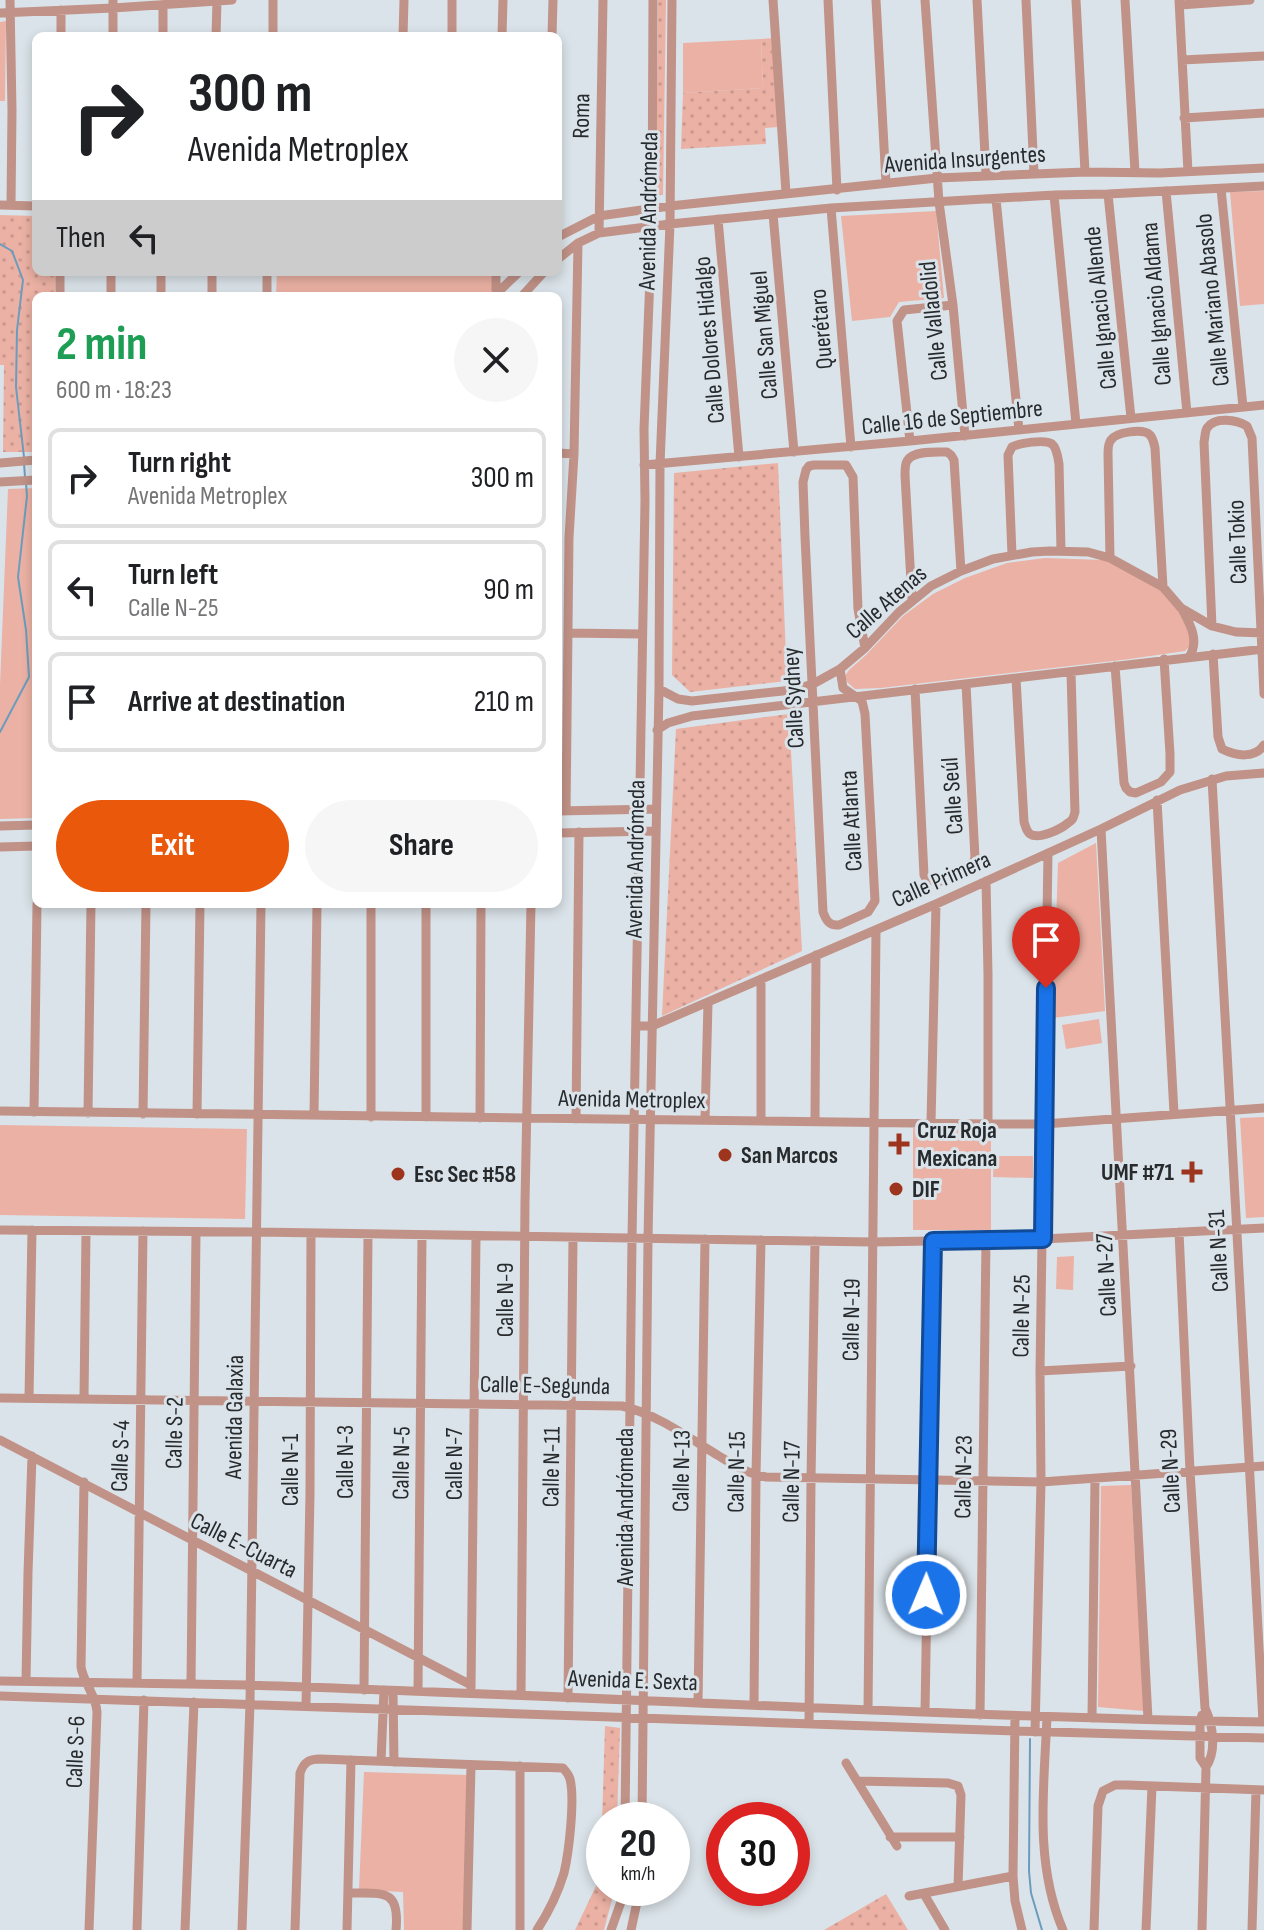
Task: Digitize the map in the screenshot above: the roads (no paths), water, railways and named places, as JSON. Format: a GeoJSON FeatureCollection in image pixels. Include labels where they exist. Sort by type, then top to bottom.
{"type":"FeatureCollection","features":[{"type":"Feature","properties":{"kind":"street"},"geometry":{"type":"LineString","coordinates":[[10,0],[5,12],[12,110],[11,205]]}},
{"type":"Feature","properties":{"kind":"street"},"geometry":{"type":"LineString","coordinates":[[5,12],[232,0]]}},
{"type":"Feature","properties":{"kind":"street"},"geometry":{"type":"LineString","coordinates":[[273,0],[273,32]]}},
{"type":"Feature","properties":{"kind":"street"},"geometry":{"type":"LineString","coordinates":[[403,32],[404,0]]}},
{"type":"Feature","properties":{"kind":"street"},"geometry":{"type":"LineString","coordinates":[[452,0],[452,32]]}},
{"type":"Feature","properties":{"kind":"street"},"geometry":{"type":"LineString","coordinates":[[502,32],[503,0]]}},
{"type":"Feature","properties":{"kind":"street"},"geometry":{"type":"LineString","coordinates":[[552,32],[553,0]]}},
{"type":"Feature","properties":{"kind":"street","name":"Roma"},"geometry":{"type":"LineString","coordinates":[[599,233],[603,0]]}},
{"type":"Feature","properties":{"kind":"street","name":"Avenida Andrómeda"},"geometry":{"type":"LineString","coordinates":[[625,1802],[644,429],[652,226],[653,0]]}},
{"type":"Feature","properties":{"kind":"street","name":"Avenida Andrómeda"},"geometry":{"type":"LineString","coordinates":[[642,1802],[660,464],[670,224],[672,0]]}},
{"type":"Feature","properties":{"kind":"street"},"geometry":{"type":"LineString","coordinates":[[773,0],[786,193]]}},
{"type":"Feature","properties":{"kind":"street"},"geometry":{"type":"LineString","coordinates":[[828,0],[837,190]]}},
{"type":"Feature","properties":{"kind":"street"},"geometry":{"type":"LineString","coordinates":[[876,0],[886,183]]}},
{"type":"Feature","properties":{"kind":"street","name":"Calle Valladolid"},"geometry":{"type":"LineString","coordinates":[[925,0],[939,202],[953,305],[965,436]]}},
{"type":"Feature","properties":{"kind":"street"},"geometry":{"type":"LineString","coordinates":[[977,0],[986,175]]}},
{"type":"Feature","properties":{"kind":"street"},"geometry":{"type":"LineString","coordinates":[[1026,0],[1034,174]]}},
{"type":"Feature","properties":{"kind":"street"},"geometry":{"type":"LineString","coordinates":[[1076,0],[1085,172]]}},
{"type":"Feature","properties":{"kind":"street"},"geometry":{"type":"LineString","coordinates":[[1125,0],[1135,172]]}},
{"type":"Feature","properties":{"kind":"street"},"geometry":{"type":"LineString","coordinates":[[1188,172],[1180,2],[1250,0]]}},
{"type":"Feature","properties":{"kind":"street"},"geometry":{"type":"LineString","coordinates":[[216,32],[217,1]]}},
{"type":"Feature","properties":{"kind":"street"},"geometry":{"type":"LineString","coordinates":[[113,4],[113,32]]}},
{"type":"Feature","properties":{"kind":"street"},"geometry":{"type":"LineString","coordinates":[[163,5],[163,32]]}},
{"type":"Feature","properties":{"kind":"street"},"geometry":{"type":"LineString","coordinates":[[61,10],[61,32]]}},
{"type":"Feature","properties":{"kind":"street"},"geometry":{"type":"LineString","coordinates":[[1182,60],[1264,56]]}},
{"type":"Feature","properties":{"kind":"street"},"geometry":{"type":"LineString","coordinates":[[0,109],[12,110]]}},
{"type":"Feature","properties":{"kind":"street"},"geometry":{"type":"LineString","coordinates":[[1184,118],[1264,113]]}},
{"type":"Feature","properties":{"kind":"street","name":"Avenida Insurgentes"},"geometry":{"type":"LineString","coordinates":[[562,235],[599,216],[937,178],[1264,168]]}},
{"type":"Feature","properties":{"kind":"street","name":"Avenida Insurgentes"},"geometry":{"type":"LineString","coordinates":[[562,256],[578,243],[599,233],[718,219],[831,208],[1264,186]]}},
{"type":"Feature","properties":{"kind":"street","name":"Calle Mariano Abasolo"},"geometry":{"type":"LineString","coordinates":[[1221,189],[1243,407]]}},
{"type":"Feature","properties":{"kind":"street","name":"Calle Ignacio Aldama"},"geometry":{"type":"LineString","coordinates":[[1166,191],[1187,413]]}},
{"type":"Feature","properties":{"kind":"street","name":"Calle Ignacio Allende"},"geometry":{"type":"LineString","coordinates":[[1108,194],[1131,418]]}},
{"type":"Feature","properties":{"kind":"street"},"geometry":{"type":"LineString","coordinates":[[1054,195],[1076,424]]}},
{"type":"Feature","properties":{"kind":"street"},"geometry":{"type":"LineString","coordinates":[[996,199],[1019,430]]}},
{"type":"Feature","properties":{"kind":"street"},"geometry":{"type":"LineString","coordinates":[[0,205],[32,206]]}},
{"type":"Feature","properties":{"kind":"street","name":"Querétaro"},"geometry":{"type":"LineString","coordinates":[[831,208],[851,447]]}},
{"type":"Feature","properties":{"kind":"street","name":"Calle San Miguel"},"geometry":{"type":"LineString","coordinates":[[773,214],[794,452]]}},
{"type":"Feature","properties":{"kind":"street","name":"Calle Dolores Hidalgo"},"geometry":{"type":"LineString","coordinates":[[718,219],[739,457]]}},
{"type":"Feature","properties":{"kind":"street"},"geometry":{"type":"LineString","coordinates":[[578,243],[562,811],[656,809]]}},
{"type":"Feature","properties":{"kind":"street"},"geometry":{"type":"LineString","coordinates":[[498,292],[515,276]]}},
{"type":"Feature","properties":{"kind":"street"},"geometry":{"type":"LineString","coordinates":[[528,292],[541,276]]}},
{"type":"Feature","properties":{"kind":"street"},"geometry":{"type":"LineString","coordinates":[[910,441],[897,321],[904,310],[953,305]]}},
{"type":"Feature","properties":{"kind":"street","name":"Calle 16 de Septiembre"},"geometry":{"type":"LineString","coordinates":[[644,465],[1264,405]]}},
{"type":"Feature","properties":{"kind":"street","name":"Calle Tokio"},"geometry":{"type":"LineString","coordinates":[[1212,626],[1204,442],[1207,427],[1212,423],[1234,420],[1247,426],[1252,438],[1264,694]]}},
{"type":"Feature","properties":{"kind":"street"},"geometry":{"type":"LineString","coordinates":[[1110,558],[1109,441],[1118,434],[1143,431],[1149,433],[1154,442],[1163,587]]}},
{"type":"Feature","properties":{"kind":"street"},"geometry":{"type":"LineString","coordinates":[[1012,555],[1007,461],[1009,450],[1016,444],[1046,442],[1056,449],[1061,550]]}},
{"type":"Feature","properties":{"kind":"street"},"geometry":{"type":"LineString","coordinates":[[912,600],[906,466],[910,457],[947,452],[954,460],[961,571]]}},
{"type":"Feature","properties":{"kind":"street"},"geometry":{"type":"LineString","coordinates":[[562,453],[574,454]]}},
{"type":"Feature","properties":{"kind":"street"},"geometry":{"type":"LineString","coordinates":[[4,463],[32,460]]}},
{"type":"Feature","properties":{"kind":"street","name":"Calle Sydney"},"geometry":{"type":"LineString","coordinates":[[839,925],[830,924],[823,912],[803,482],[806,470],[814,465],[846,465],[853,477],[858,609],[865,648]]}},
{"type":"Feature","properties":{"kind":"street"},"geometry":{"type":"LineString","coordinates":[[4,482],[32,480]]}},
{"type":"Feature","properties":{"kind":"street"},"geometry":{"type":"LineString","coordinates":[[562,537],[569,538]]}},
{"type":"Feature","properties":{"kind":"street","name":"Calle Atenas"},"geometry":{"type":"LineString","coordinates":[[659,689],[678,699],[692,701],[764,694],[813,684],[840,669],[912,600],[931,586],[993,559],[1061,550],[1110,558],[1163,587],[1181,608],[1194,637],[1193,651],[1189,657]]}},
{"type":"Feature","properties":{"kind":"street","name":"Calle Atenas"},"geometry":{"type":"LineString","coordinates":[[1181,608],[1212,626],[1236,632],[1262,633]]}},
{"type":"Feature","properties":{"kind":"street"},"geometry":{"type":"LineString","coordinates":[[568,633],[642,634]]}},
{"type":"Feature","properties":{"kind":"street"},"geometry":{"type":"LineString","coordinates":[[657,730],[668,723],[692,716],[1263,649]]}},
{"type":"Feature","properties":{"kind":"street"},"geometry":{"type":"LineString","coordinates":[[1213,654],[1218,737],[1222,749],[1251,755],[1259,752],[1264,745]]}},
{"type":"Feature","properties":{"kind":"street"},"geometry":{"type":"LineString","coordinates":[[1115,666],[1124,783],[1130,792],[1136,793],[1161,782],[1170,772],[1164,659]]}},
{"type":"Feature","properties":{"kind":"street","name":"Calle Atenas"},"geometry":{"type":"LineString","coordinates":[[840,669],[843,688],[858,697]]}},
{"type":"Feature","properties":{"kind":"street"},"geometry":{"type":"LineString","coordinates":[[1016,678],[1024,822],[1031,835],[1044,835],[1066,825],[1075,812],[1071,672]]}},
{"type":"Feature","properties":{"kind":"street","name":"Calle Seúl"},"geometry":{"type":"LineString","coordinates":[[915,689],[924,875],[926,879],[937,882],[966,871],[975,858],[966,684]]}},
{"type":"Feature","properties":{"kind":"street"},"geometry":{"type":"LineString","coordinates":[[764,694],[766,707]]}},
{"type":"Feature","properties":{"kind":"street","name":"Calle Atlanta"},"geometry":{"type":"LineString","coordinates":[[839,925],[868,912],[875,901],[866,726],[862,701],[858,697]]}},
{"type":"Feature","properties":{"kind":"street","name":"Calle Primera"},"geometry":{"type":"LineString","coordinates":[[636,1026],[652,1026],[708,1003],[936,904],[1157,800],[1212,779],[1264,773]]}},
{"type":"Feature","properties":{"kind":"street","name":"Calle N-31"},"geometry":{"type":"LineString","coordinates":[[1212,779],[1264,1722]]}},
{"type":"Feature","properties":{"kind":"street"},"geometry":{"type":"LineString","coordinates":[[1157,800],[1174,1113]]}},
{"type":"Feature","properties":{"kind":"street"},"geometry":{"type":"LineString","coordinates":[[0,826],[32,825]]}},
{"type":"Feature","properties":{"kind":"street","name":"Calle N-27"},"geometry":{"type":"LineString","coordinates":[[1101,829],[1148,1719]]}},
{"type":"Feature","properties":{"kind":"street"},"geometry":{"type":"LineString","coordinates":[[562,833],[655,831]]}},
{"type":"Feature","properties":{"kind":"street"},"geometry":{"type":"LineString","coordinates":[[576,1119],[579,832]]}},
{"type":"Feature","properties":{"kind":"street"},"geometry":{"type":"LineString","coordinates":[[0,847],[32,846]]}},
{"type":"Feature","properties":{"kind":"street","name":"Calle N-25"},"geometry":{"type":"LineString","coordinates":[[1040,1732],[1035,1717],[1041,1482],[1048,853]]}},
{"type":"Feature","properties":{"kind":"street"},"geometry":{"type":"LineString","coordinates":[[986,881],[988,1124]]}},
{"type":"Feature","properties":{"kind":"street"},"geometry":{"type":"LineString","coordinates":[[931,1123],[936,904]]}},
{"type":"Feature","properties":{"kind":"street"},"geometry":{"type":"LineString","coordinates":[[34,1112],[37,908]]}},
{"type":"Feature","properties":{"kind":"street"},"geometry":{"type":"LineString","coordinates":[[88,1113],[91,908]]}},
{"type":"Feature","properties":{"kind":"street"},"geometry":{"type":"LineString","coordinates":[[143,1114],[146,908]]}},
{"type":"Feature","properties":{"kind":"street"},"geometry":{"type":"LineString","coordinates":[[197,1114],[200,908]]}},
{"type":"Feature","properties":{"kind":"street","name":"Avenida Galaxia"},"geometry":{"type":"LineString","coordinates":[[242,1930],[251,1685],[261,908]]}},
{"type":"Feature","properties":{"kind":"street"},"geometry":{"type":"LineString","coordinates":[[314,1115],[317,908]]}},
{"type":"Feature","properties":{"kind":"street"},"geometry":{"type":"LineString","coordinates":[[371,908],[371,1117]]}},
{"type":"Feature","properties":{"kind":"street"},"geometry":{"type":"LineString","coordinates":[[426,908],[426,1117]]}},
{"type":"Feature","properties":{"kind":"street"},"geometry":{"type":"LineString","coordinates":[[480,1118],[481,908]]}},
{"type":"Feature","properties":{"kind":"street","name":"Calle N-9"},"geometry":{"type":"LineString","coordinates":[[521,1695],[531,908]]}},
{"type":"Feature","properties":{"kind":"street","name":"Calle N-19"},"geometry":{"type":"LineString","coordinates":[[868,1710],[876,930]]}},
{"type":"Feature","properties":{"kind":"street"},"geometry":{"type":"LineString","coordinates":[[815,1121],[816,955]]}},
{"type":"Feature","properties":{"kind":"street"},"geometry":{"type":"LineString","coordinates":[[761,979],[761,1121]]}},
{"type":"Feature","properties":{"kind":"street"},"geometry":{"type":"LineString","coordinates":[[705,1120],[708,1003]]}},
{"type":"Feature","properties":{"kind":"street","name":"Avenida Metroplex"},"geometry":{"type":"LineString","coordinates":[[0,1111],[1044,1124],[1264,1108]]}},
{"type":"Feature","properties":{"kind":"street"},"geometry":{"type":"LineString","coordinates":[[0,1230],[872,1242],[1043,1239],[1264,1228]]}},
{"type":"Feature","properties":{"kind":"street"},"geometry":{"type":"LineString","coordinates":[[29,1398],[32,1230]]}},
{"type":"Feature","properties":{"kind":"street"},"geometry":{"type":"LineString","coordinates":[[84,1399],[86,1231]]}},
{"type":"Feature","properties":{"kind":"street","name":"Calle S-4"},"geometry":{"type":"LineString","coordinates":[[137,1683],[143,1231]]}},
{"type":"Feature","properties":{"kind":"street","name":"Calle S-2"},"geometry":{"type":"LineString","coordinates":[[191,1684],[196,1232]]}},
{"type":"Feature","properties":{"kind":"street","name":"Calle N-29"},"geometry":{"type":"LineString","coordinates":[[1179,1232],[1206,1721]]}},
{"type":"Feature","properties":{"kind":"street","name":"Calle N-1"},"geometry":{"type":"LineString","coordinates":[[306,1706],[311,1234]]}},
{"type":"Feature","properties":{"kind":"street","name":"Calle N-3"},"geometry":{"type":"LineString","coordinates":[[364,1690],[368,1234]]}},
{"type":"Feature","properties":{"kind":"street","name":"Calle N-5"},"geometry":{"type":"LineString","coordinates":[[418,1691],[422,1235]]}},
{"type":"Feature","properties":{"kind":"street","name":"Calle N-7"},"geometry":{"type":"LineString","coordinates":[[471,1689],[476,1236]]}},
{"type":"Feature","properties":{"kind":"street","name":"Calle N-11"},"geometry":{"type":"LineString","coordinates":[[568,1698],[573,1238]]}},
{"type":"Feature","properties":{"kind":"street","name":"Calle N-13"},"geometry":{"type":"LineString","coordinates":[[698,1703],[705,1239]]}},
{"type":"Feature","properties":{"kind":"street","name":"Calle N-15"},"geometry":{"type":"LineString","coordinates":[[754,1705],[761,1240]]}},
{"type":"Feature","properties":{"kind":"street","name":"Calle N-23"},"geometry":{"type":"LineString","coordinates":[[980,1715],[986,1240]]}},
{"type":"Feature","properties":{"kind":"street","name":"Calle N-17"},"geometry":{"type":"LineString","coordinates":[[809,1724],[815,1241]]}},
{"type":"Feature","properties":{"kind":"street"},"geometry":{"type":"LineString","coordinates":[[925,1712],[933,1241]]}},
{"type":"Feature","properties":{"kind":"street"},"geometry":{"type":"LineString","coordinates":[[1040,1371],[1131,1366]]}},
{"type":"Feature","properties":{"kind":"street","name":"Calle E-Segunda"},"geometry":{"type":"LineString","coordinates":[[0,1398],[613,1405],[645,1413],[756,1476],[811,1479],[1041,1482],[1264,1466]]}},
{"type":"Feature","properties":{"kind":"street","name":"Calle E-Cuarta"},"geometry":{"type":"LineString","coordinates":[[0,1440],[418,1658],[471,1689]]}},
{"type":"Feature","properties":{"kind":"street"},"geometry":{"type":"LineString","coordinates":[[26,1681],[32,1456]]}},
{"type":"Feature","properties":{"kind":"street"},"geometry":{"type":"LineString","coordinates":[[1092,1718],[1095,1479]]}},
{"type":"Feature","properties":{"kind":"street","name":"Calle S-6"},"geometry":{"type":"LineString","coordinates":[[84,1482],[81,1667],[84,1681],[95,1699],[97,1722],[89,1930]]}},
{"type":"Feature","properties":{"kind":"street","name":"Avenida E. Sexta"},"geometry":{"type":"LineString","coordinates":[[0,1681],[418,1691],[471,1689],[568,1698],[1035,1717],[1264,1722]]}},
{"type":"Feature","properties":{"kind":"street"},"geometry":{"type":"LineString","coordinates":[[381,1761],[389,1690]]}},
{"type":"Feature","properties":{"kind":"street","name":"Avenida E. Sexta"},"geometry":{"type":"LineString","coordinates":[[0,1696],[1264,1738]]}},
{"type":"Feature","properties":{"kind":"street"},"geometry":{"type":"LineString","coordinates":[[137,1930],[144,1700]]}},
{"type":"Feature","properties":{"kind":"street"},"geometry":{"type":"LineString","coordinates":[[185,1930],[194,1702]]}},
{"type":"Feature","properties":{"kind":"street"},"geometry":{"type":"LineString","coordinates":[[388,1709],[394,1762]]}},
{"type":"Feature","properties":{"kind":"street"},"geometry":{"type":"LineString","coordinates":[[1015,1716],[1013,1876],[1022,1930]]}},
{"type":"Feature","properties":{"kind":"street"},"geometry":{"type":"LineString","coordinates":[[1047,1717],[1040,1732],[1043,1835],[1048,1882],[1063,1930]]}},
{"type":"Feature","properties":{"kind":"street"},"geometry":{"type":"LineString","coordinates":[[1202,1930],[1206,1767],[1200,1758],[1200,1736],[1206,1721]]}},
{"type":"Feature","properties":{"kind":"street"},"geometry":{"type":"LineString","coordinates":[[1206,1721],[1212,1737],[1211,1760],[1206,1767]]}},
{"type":"Feature","properties":{"kind":"street"},"geometry":{"type":"LineString","coordinates":[[295,1930],[300,1773],[303,1766],[314,1759],[563,1768],[570,1779],[568,1850],[564,1873],[537,1930]]}},
{"type":"Feature","properties":{"kind":"street"},"geometry":{"type":"LineString","coordinates":[[347,1930],[351,1760]]}},
{"type":"Feature","properties":{"kind":"street"},"geometry":{"type":"LineString","coordinates":[[846,1763],[897,1846]]}},
{"type":"Feature","properties":{"kind":"street"},"geometry":{"type":"LineString","coordinates":[[467,1930],[471,1766]]}},
{"type":"Feature","properties":{"kind":"street"},"geometry":{"type":"LineString","coordinates":[[520,1766],[520,1930]]}},
{"type":"Feature","properties":{"kind":"street"},"geometry":{"type":"LineString","coordinates":[[857,1781],[948,1783],[960,1790],[958,1886]]}},
{"type":"Feature","properties":{"kind":"street"},"geometry":{"type":"LineString","coordinates":[[1094,1930],[1098,1806],[1103,1791],[1115,1785],[1260,1790],[1252,1930]]}},
{"type":"Feature","properties":{"kind":"street"},"geometry":{"type":"LineString","coordinates":[[1146,1930],[1152,1786]]}},
{"type":"Feature","properties":{"kind":"street"},"geometry":{"type":"LineString","coordinates":[[890,1837],[960,1837]]}},
{"type":"Feature","properties":{"kind":"street"},"geometry":{"type":"LineString","coordinates":[[909,1896],[1013,1876]]}},
{"type":"Feature","properties":{"kind":"street"},"geometry":{"type":"LineString","coordinates":[[348,1893],[389,1896],[396,1908],[396,1930]]}},
{"type":"Feature","properties":{"kind":"street"},"geometry":{"type":"LineString","coordinates":[[924,1894],[945,1930]]}},
{"type":"Feature","properties":{"kind":"street"},"geometry":{"type":"LineString","coordinates":[[611,1930],[620,1906]]}},
{"type":"Feature","properties":{"kind":"street"},"geometry":{"type":"LineString","coordinates":[[631,1930],[636,1906]]}},
{"type":"Feature","properties":{"kind":"waterway"},"geometry":{"type":"LineString","coordinates":[[0,244],[12,251],[23,280],[17,330],[16,387],[24,457]]}},
{"type":"Feature","properties":{"kind":"waterway"},"geometry":{"type":"LineString","coordinates":[[24,463],[25,477]]}},
{"type":"Feature","properties":{"kind":"waterway"},"geometry":{"type":"LineString","coordinates":[[0,732],[29,677],[18,577],[26,483]]}},
{"type":"Feature","properties":{"kind":"waterway"},"geometry":{"type":"LineString","coordinates":[[1030,1739],[1029,1871],[1031,1893],[1042,1930]]}},
{"type":"Feature","properties":{"kind":"place","name":"Cruz Roja Mexicana"},"geometry":{"type":"Point","coordinates":[899,1144]}},
{"type":"Feature","properties":{"kind":"place","name":"San Marcos"},"geometry":{"type":"Point","coordinates":[725,1155]}},
{"type":"Feature","properties":{"kind":"place","name":"UMF #71"},"geometry":{"type":"Point","coordinates":[1192,1172]}},
{"type":"Feature","properties":{"kind":"place","name":"Esc Sec #58"},"geometry":{"type":"Point","coordinates":[398,1174]}},
{"type":"Feature","properties":{"kind":"place","name":"DIF"},"geometry":{"type":"Point","coordinates":[896,1189]}}]}
